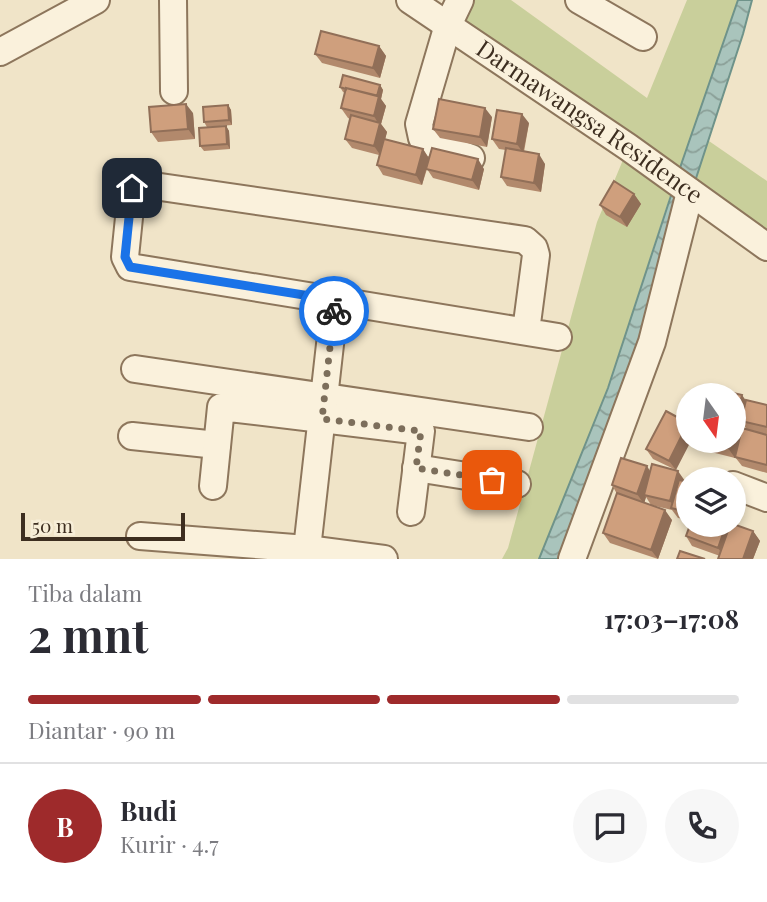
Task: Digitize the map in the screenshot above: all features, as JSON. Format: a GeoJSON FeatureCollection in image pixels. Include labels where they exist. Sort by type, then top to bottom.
{"type":"FeatureCollection","features":[{"type":"Feature","properties":{"kind":"street"},"geometry":{"type":"LineString","coordinates":[[0,52],[96,0]]}},
{"type":"Feature","properties":{"kind":"street"},"geometry":{"type":"LineString","coordinates":[[173,0],[174,91]]}},
{"type":"Feature","properties":{"kind":"street","name":"Darmawangsa Residence"},"geometry":{"type":"LineString","coordinates":[[411,0],[767,247]]}},
{"type":"Feature","properties":{"kind":"street"},"geometry":{"type":"LineString","coordinates":[[460,0],[448,25],[420,116],[419,131],[427,142],[471,158]]}},
{"type":"Feature","properties":{"kind":"street"},"geometry":{"type":"LineString","coordinates":[[579,0],[643,37]]}},
{"type":"Feature","properties":{"kind":"street"},"geometry":{"type":"LineString","coordinates":[[526,331],[536,255],[534,248],[525,240],[140,184],[132,188],[125,257],[130,267],[558,337]]}},
{"type":"Feature","properties":{"kind":"street"},"geometry":{"type":"LineString","coordinates":[[572,559],[652,342],[690,192]]}},
{"type":"Feature","properties":{"kind":"street"},"geometry":{"type":"LineString","coordinates":[[307,549],[335,300]]}},
{"type":"Feature","properties":{"kind":"street"},"geometry":{"type":"LineString","coordinates":[[135,369],[421,431],[411,512]]}},
{"type":"Feature","properties":{"kind":"street"},"geometry":{"type":"LineString","coordinates":[[213,486],[221,407],[323,408],[529,427]]}},
{"type":"Feature","properties":{"kind":"street"},"geometry":{"type":"LineString","coordinates":[[132,436],[217,445]]}},
{"type":"Feature","properties":{"kind":"street"},"geometry":{"type":"LineString","coordinates":[[416,468],[517,484]]}},
{"type":"Feature","properties":{"kind":"street"},"geometry":{"type":"LineString","coordinates":[[746,490],[767,498]]}},
{"type":"Feature","properties":{"kind":"street"},"geometry":{"type":"LineString","coordinates":[[140,536],[307,549],[384,559]]}},
{"type":"Feature","properties":{"kind":"green space"},"geometry":{"type":"Polygon","coordinates":[[[462,0],[511,0],[647,98],[687,0],[738,0],[693,130],[767,181],[767,247],[675,181],[608,388],[539,559],[502,559],[508,548],[597,222],[628,148],[451,27],[462,0]]]}},
{"type":"Feature","properties":{"kind":"water"},"geometry":{"type":"Polygon","coordinates":[[[738,0],[752,0],[743,34],[572,559],[539,559],[608,388],[738,0]]]}},
{"type":"Feature","properties":{"kind":"building"},"geometry":{"type":"Polygon","coordinates":[[[321,31],[379,46],[373,68],[315,54],[321,31]]]}},
{"type":"Feature","properties":{"kind":"building"},"geometry":{"type":"Polygon","coordinates":[[[343,75],[380,85],[377,96],[340,87],[343,75]]]}},
{"type":"Feature","properties":{"kind":"building"},"geometry":{"type":"Polygon","coordinates":[[[346,88],[379,96],[374,116],[341,108],[346,88]]]}},
{"type":"Feature","properties":{"kind":"building"},"geometry":{"type":"Polygon","coordinates":[[[439,99],[485,108],[480,137],[433,129],[439,99]]]}},
{"type":"Feature","properties":{"kind":"building"},"geometry":{"type":"Polygon","coordinates":[[[186,104],[188,129],[151,132],[149,107],[186,104]]]}},
{"type":"Feature","properties":{"kind":"building"},"geometry":{"type":"Polygon","coordinates":[[[228,105],[229,120],[204,122],[203,107],[228,105]]]}},
{"type":"Feature","properties":{"kind":"building"},"geometry":{"type":"Polygon","coordinates":[[[497,110],[522,114],[517,144],[492,139],[497,110]]]}},
{"type":"Feature","properties":{"kind":"building"},"geometry":{"type":"Polygon","coordinates":[[[351,115],[380,123],[374,146],[345,139],[351,115]]]}},
{"type":"Feature","properties":{"kind":"building"},"geometry":{"type":"Polygon","coordinates":[[[226,126],[227,144],[200,146],[199,128],[226,126]]]}},
{"type":"Feature","properties":{"kind":"building"},"geometry":{"type":"Polygon","coordinates":[[[384,139],[423,149],[416,175],[377,165],[384,139]]]}},
{"type":"Feature","properties":{"kind":"building"},"geometry":{"type":"Polygon","coordinates":[[[432,148],[478,159],[472,180],[426,169],[432,148]]]}},
{"type":"Feature","properties":{"kind":"building"},"geometry":{"type":"Polygon","coordinates":[[[506,148],[539,154],[534,183],[501,177],[506,148]]]}},
{"type":"Feature","properties":{"kind":"building"},"geometry":{"type":"Polygon","coordinates":[[[614,181],[634,194],[620,217],[600,205],[614,181]]]}},
{"type":"Feature","properties":{"kind":"building"},"geometry":{"type":"Polygon","coordinates":[[[746,400],[767,405],[767,427],[746,422],[746,400]]]}},
{"type":"Feature","properties":{"kind":"building"},"geometry":{"type":"Polygon","coordinates":[[[666,411],[676,416],[676,447],[669,461],[646,449],[666,411]]]}},
{"type":"Feature","properties":{"kind":"building"},"geometry":{"type":"Polygon","coordinates":[[[746,429],[767,435],[767,465],[735,457],[736,453],[746,453],[746,429]]]}},
{"type":"Feature","properties":{"kind":"building"},"geometry":{"type":"Polygon","coordinates":[[[621,458],[647,466],[637,494],[612,485],[621,458]]]}},
{"type":"Feature","properties":{"kind":"building"},"geometry":{"type":"Polygon","coordinates":[[[652,464],[676,470],[670,501],[644,495],[652,464]]]}},
{"type":"Feature","properties":{"kind":"building"},"geometry":{"type":"Polygon","coordinates":[[[676,490],[676,509],[671,508],[676,490]]]}},
{"type":"Feature","properties":{"kind":"building"},"geometry":{"type":"Polygon","coordinates":[[[617,493],[665,510],[651,550],[603,533],[617,493]]]}},
{"type":"Feature","properties":{"kind":"building"},"geometry":{"type":"Polygon","coordinates":[[[746,529],[753,531],[743,559],[718,559],[726,537],[746,537],[746,529]]]}},
{"type":"Feature","properties":{"kind":"building"},"geometry":{"type":"Polygon","coordinates":[[[689,537],[722,537],[718,548],[689,537]]]}},
{"type":"Feature","properties":{"kind":"building"},"geometry":{"type":"Polygon","coordinates":[[[680,551],[705,559],[677,559],[680,551]]]}},
{"type":"Feature","properties":{"kind":"way so far"},"geometry":{"type":"LineString","coordinates":[[334,311],[322,419],[421,431],[416,468],[492,480]]}},
{"type":"Feature","properties":{"kind":"route"},"geometry":{"type":"LineString","coordinates":[[132,188],[125,257],[126,264],[130,267],[335,300],[334,311]]}}]}
